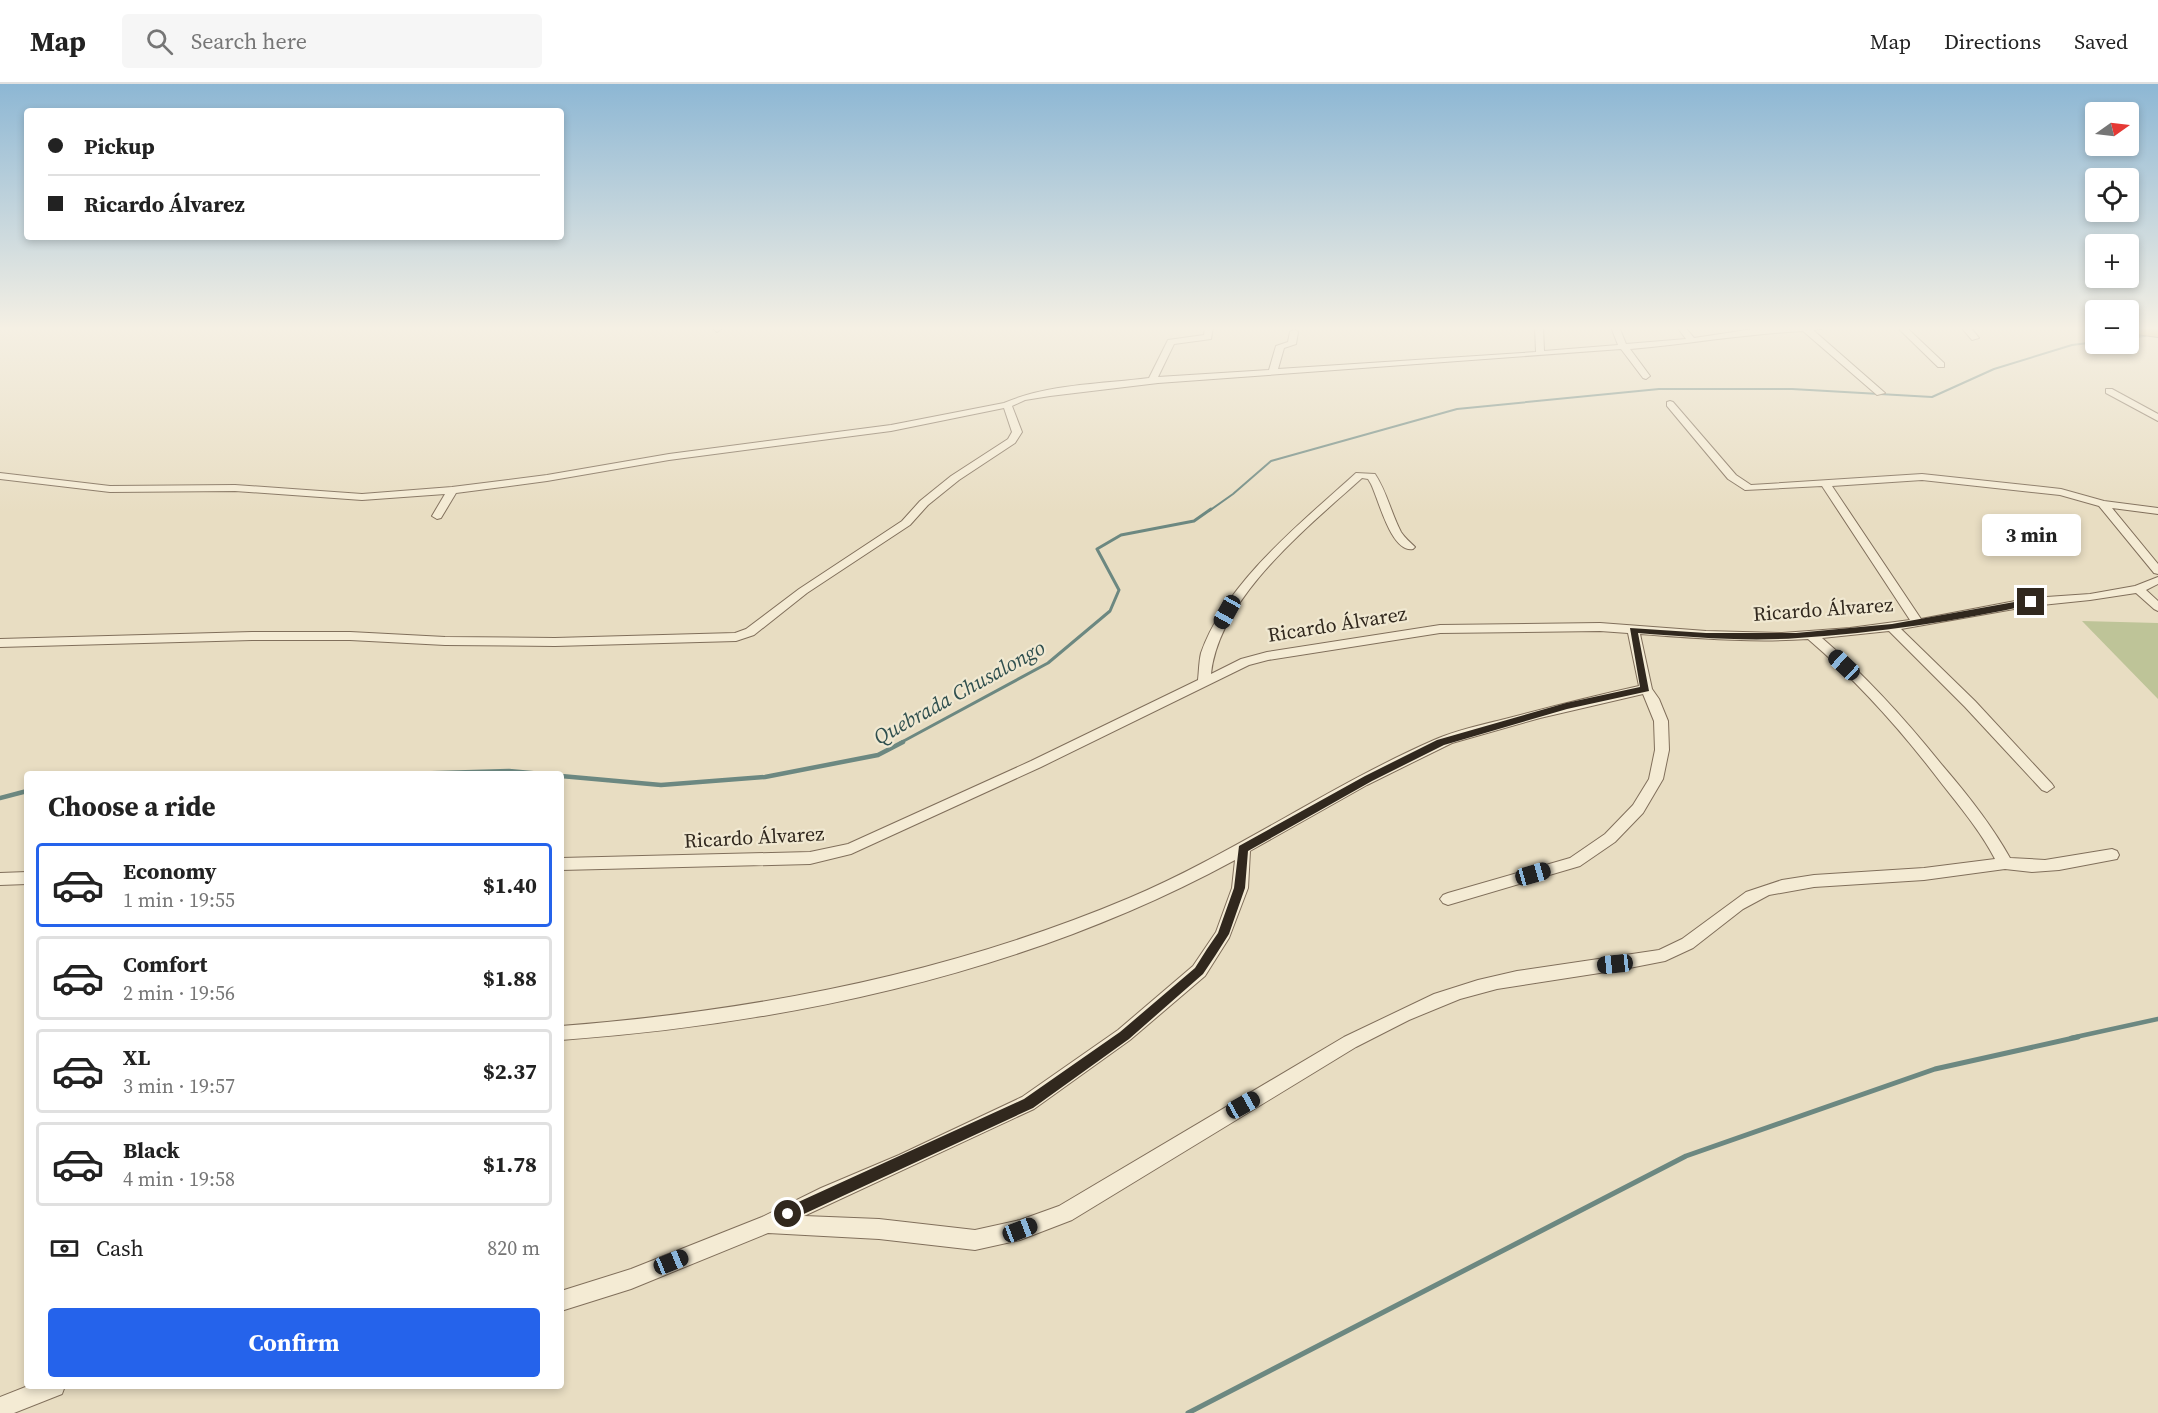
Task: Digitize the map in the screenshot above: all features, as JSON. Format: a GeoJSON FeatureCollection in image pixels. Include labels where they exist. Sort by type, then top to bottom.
{"type":"FeatureCollection","features":[{"type":"Feature","properties":{"kind":"street"},"geometry":{"type":"LineString","coordinates":[[0,476],[110,489],[235,488],[362,497],[452,490],[548,478],[693,454],[891,428],[1006,405],[1023,398],[1084,389]]}},
{"type":"Feature","properties":{"kind":"street"},"geometry":{"type":"LineString","coordinates":[[1875,389],[1880,393]]}},
{"type":"Feature","properties":{"kind":"street"},"geometry":{"type":"LineString","coordinates":[[2109,391],[2158,417]]}},
{"type":"Feature","properties":{"kind":"street"},"geometry":{"type":"LineString","coordinates":[[1670,404],[1739,484],[1749,488],[1903,478],[1947,478],[2061,492],[2103,504],[2158,511]]}},
{"type":"Feature","properties":{"kind":"street"},"geometry":{"type":"LineString","coordinates":[[0,643],[240,636],[338,636],[576,643],[736,637],[750,632],[803,591],[906,523],[924,503],[955,478],[1012,441],[1017,432],[1006,405]]}},
{"type":"Feature","properties":{"kind":"street"},"geometry":{"type":"LineString","coordinates":[[1204,681],[1205,666],[1214,638],[1237,598],[1259,571],[1360,475],[1371,476],[1377,483],[1396,530],[1403,543],[1409,548]]}},
{"type":"Feature","properties":{"kind":"street"},"geometry":{"type":"LineString","coordinates":[[1825,483],[1918,623]]}},
{"type":"Feature","properties":{"kind":"street"},"geometry":{"type":"LineString","coordinates":[[437,516],[452,490]]}},
{"type":"Feature","properties":{"kind":"street"},"geometry":{"type":"LineString","coordinates":[[2103,504],[2158,571]]}},
{"type":"Feature","properties":{"kind":"street","name":"Ricardo Álvarez"},"geometry":{"type":"LineString","coordinates":[[564,864],[810,858],[851,849],[1036,764],[1204,681],[1257,658],[1440,629],[1600,627],[1706,635],[1811,635],[1892,627],[2031,602],[2090,597],[2138,589],[2158,580]]}},
{"type":"Feature","properties":{"kind":"street"},"geometry":{"type":"LineString","coordinates":[[2138,589],[2158,606]]}},
{"type":"Feature","properties":{"kind":"street"},"geometry":{"type":"LineString","coordinates":[[1892,627],[1970,704],[2047,787]]}},
{"type":"Feature","properties":{"kind":"street"},"geometry":{"type":"LineString","coordinates":[[1448,899],[1575,862],[1610,838],[1638,809],[1656,779],[1662,750],[1660,721],[1653,699],[1646,689],[1633,630]]}},
{"type":"Feature","properties":{"kind":"street"},"geometry":{"type":"LineString","coordinates":[[1811,635],[1873,692],[1899,720],[1969,808],[2005,863]]}},
{"type":"Feature","properties":{"kind":"street"},"geometry":{"type":"LineString","coordinates":[[564,1033],[622,1029],[759,1010],[846,993],[941,969],[1134,903],[1243,849],[1369,779],[1440,743],[1566,706],[1646,689]]}},
{"type":"Feature","properties":{"kind":"street"},"geometry":{"type":"LineString","coordinates":[[564,1300],[631,1279],[768,1224],[828,1194],[906,1161],[1028,1103],[1124,1035],[1199,971],[1223,934],[1240,888],[1243,849]]}},
{"type":"Feature","properties":{"kind":"street"},"geometry":{"type":"LineString","coordinates":[[768,1224],[879,1229],[975,1240],[1020,1230],[1065,1213],[1350,1042],[1393,1019],[1451,996],[1495,982],[1662,956],[1683,948],[1740,900],[1766,890],[1814,881],[1898,876],[2005,863],[2029,866],[2057,865],[2112,855]]}},
{"type":"Feature","properties":{"kind":"street"},"geometry":{"type":"LineString","coordinates":[[0,879],[24,878]]}},
{"type":"Feature","properties":{"kind":"street"},"geometry":{"type":"LineString","coordinates":[[0,1408],[47,1389]]}},
{"type":"Feature","properties":{"kind":"green space"},"geometry":{"type":"Polygon","coordinates":[[[2082,621],[2158,623],[2158,699],[2082,621]]]}},
{"type":"Feature","properties":{"kind":"waterway","name":"Quebrada Chusalongo"},"geometry":{"type":"LineString","coordinates":[[1209,511],[1233,494],[1271,461],[1457,409],[1659,389]]}},
{"type":"Feature","properties":{"kind":"waterway","name":"Quebrada Chusalongo"},"geometry":{"type":"LineString","coordinates":[[1792,389],[1932,397],[1950,389]]}},
{"type":"Feature","properties":{"kind":"waterway","name":"Quebrada Chusalongo"},"geometry":{"type":"LineString","coordinates":[[900,743],[1048,663],[1110,611],[1119,590],[1097,549],[1121,535],[1194,521],[1211,509]]}},
{"type":"Feature","properties":{"kind":"waterway","name":"Quebrada Chusalongo"},"geometry":{"type":"LineString","coordinates":[[564,776],[661,785],[765,777],[878,755],[903,742]]}},
{"type":"Feature","properties":{"kind":"waterway","name":"Quebrada Chusalongo"},"geometry":{"type":"LineString","coordinates":[[0,798],[24,792]]}},
{"type":"Feature","properties":{"kind":"waterway"},"geometry":{"type":"LineString","coordinates":[[2071,1038],[2158,1019]]}},
{"type":"Feature","properties":{"kind":"waterway"},"geometry":{"type":"LineString","coordinates":[[1188,1413],[1686,1156],[1935,1069],[2078,1037]]}},
{"type":"Feature","properties":{"kind":"route"},"geometry":{"type":"LineString","coordinates":[[788,1214],[1028,1103],[1124,1035],[1199,971],[1223,934],[1228,915],[1240,888],[1243,849],[1369,779],[1440,743],[1566,706],[1646,689],[1633,630],[1782,637],[1892,627],[2031,602]]}}]}
